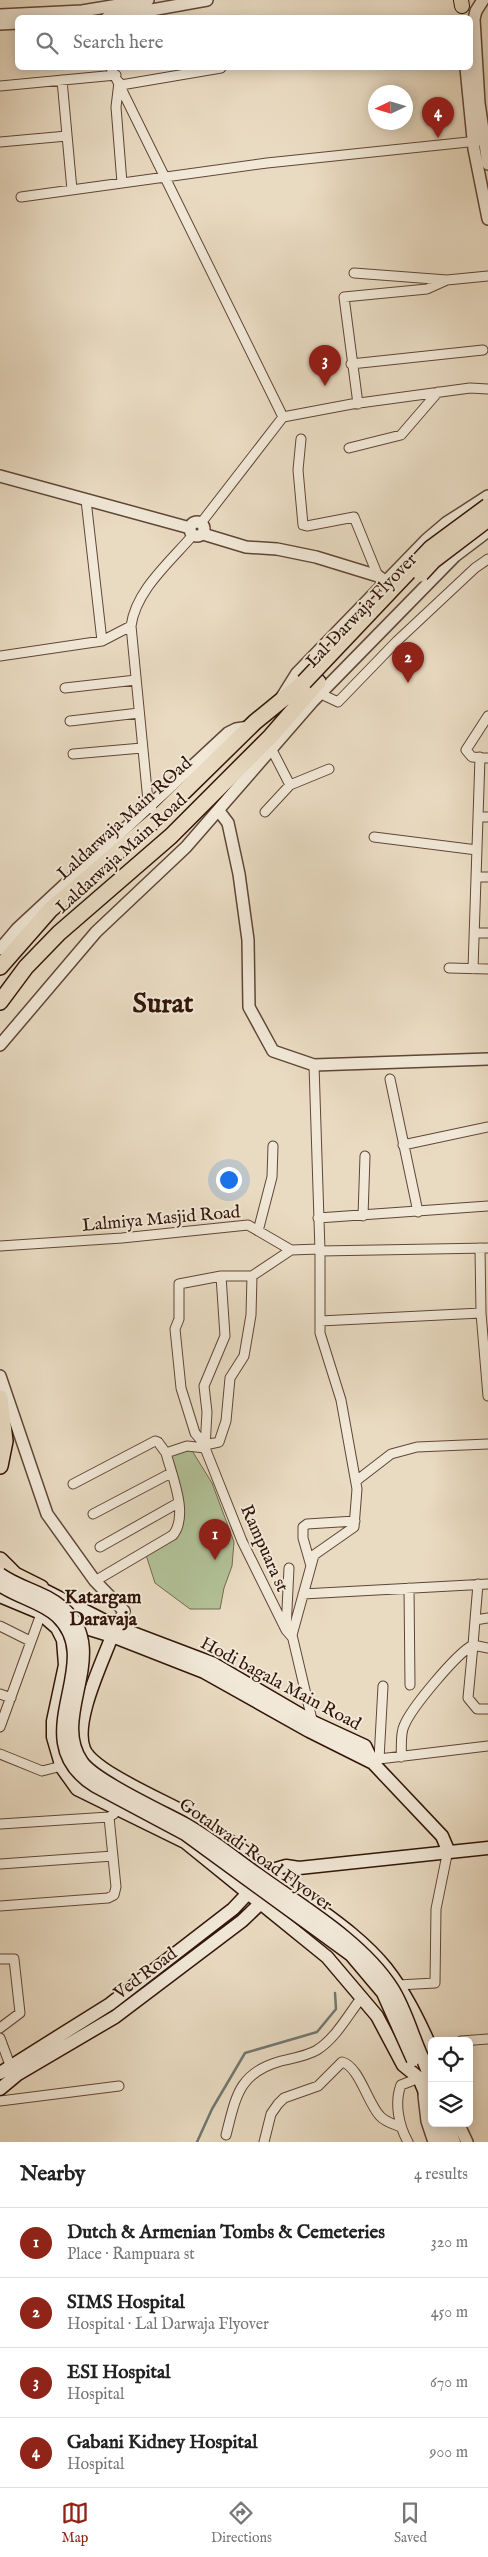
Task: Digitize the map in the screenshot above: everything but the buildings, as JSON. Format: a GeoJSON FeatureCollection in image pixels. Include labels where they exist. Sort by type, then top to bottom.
{"type":"FeatureCollection","features":[{"type":"Feature","properties":{"kind":"highway","name":"Lal Darwaja Flyover"},"geometry":{"type":"LineString","coordinates":[[274,743],[314,686],[431,548],[488,506]]}},
{"type":"Feature","properties":{"kind":"highway","name":"Lal Darwaja Flyover"},"geometry":{"type":"LineString","coordinates":[[278,702],[314,686],[434,560],[488,519]]}},
{"type":"Feature","properties":{"kind":"highway","name":"Laldarwaja Main ROad"},"geometry":{"type":"LineString","coordinates":[[0,967],[50,910],[153,813],[278,702]]}},
{"type":"Feature","properties":{"kind":"highway","name":"Laldarwaja Main Road"},"geometry":{"type":"LineString","coordinates":[[0,1002],[26,967],[59,933],[274,743]]}},
{"type":"Feature","properties":{"kind":"highway"},"geometry":{"type":"LineString","coordinates":[[0,1398],[5,1441],[0,1466]]}},
{"type":"Feature","properties":{"kind":"highway"},"geometry":{"type":"LineString","coordinates":[[0,1560],[15,1575],[41,1588]]}},
{"type":"Feature","properties":{"kind":"main road","name":"Hodi bagala Main Road"},"geometry":{"type":"LineString","coordinates":[[0,1572],[41,1588],[114,1631],[204,1672],[376,1761],[442,1836],[448,1850]]}},
{"type":"Feature","properties":{"kind":"main road","name":"Gotalwadi Road Flyover"},"geometry":{"type":"LineString","coordinates":[[0,1572],[64,1608],[79,1630],[84,1655],[72,1728],[73,1740],[82,1762],[100,1777],[191,1827],[320,1918],[361,1951],[392,1988],[427,2064]]}},
{"type":"Feature","properties":{"kind":"main road","name":"Gotalwadi Road Flyover"},"geometry":{"type":"LineString","coordinates":[[0,1585],[49,1610],[57,1616],[70,1633],[73,1643],[74,1666],[64,1713],[63,1742],[67,1756],[79,1774],[95,1786],[185,1834],[351,1955],[383,1993],[427,2064]]}},
{"type":"Feature","properties":{"kind":"main road","name":"Hodi bagala Main Road"},"geometry":{"type":"LineString","coordinates":[[0,1596],[41,1614],[114,1631]]}},
{"type":"Feature","properties":{"kind":"main road"},"geometry":{"type":"LineString","coordinates":[[41,1614],[56,1628],[63,1640],[66,1652],[53,1720],[56,1752],[62,1768],[78,1789],[185,1842],[262,1902],[327,1957],[362,1997],[377,2016],[403,2065],[427,2064]]}},
{"type":"Feature","properties":{"kind":"main road"},"geometry":{"type":"LineString","coordinates":[[114,1631],[83,1717],[81,1738],[87,1754],[96,1765],[197,1819],[270,1871],[351,1933],[385,1967],[418,2017],[429,2082]]}},
{"type":"Feature","properties":{"kind":"main road"},"geometry":{"type":"LineString","coordinates":[[270,1871],[286,1866],[299,1868],[448,1850],[488,1848]]}},
{"type":"Feature","properties":{"kind":"main road","name":"Ved Road"},"geometry":{"type":"LineString","coordinates":[[0,2089],[26,2070],[115,2017],[242,1921],[299,1868]]}},
{"type":"Feature","properties":{"kind":"main road","name":"Ved Road"},"geometry":{"type":"LineString","coordinates":[[5,2069],[110,2004],[233,1909],[270,1871]]}},
{"type":"Feature","properties":{"kind":"main road"},"geometry":{"type":"LineString","coordinates":[[438,2127],[443,2142]]}},
{"type":"Feature","properties":{"kind":"main road"},"geometry":{"type":"LineString","coordinates":[[448,2127],[454,2142]]}},
{"type":"Feature","properties":{"kind":"street"},"geometry":{"type":"LineString","coordinates":[[0,15],[82,14],[148,0]]}},
{"type":"Feature","properties":{"kind":"street"},"geometry":{"type":"LineString","coordinates":[[123,15],[207,0]]}},
{"type":"Feature","properties":{"kind":"street"},"geometry":{"type":"LineString","coordinates":[[483,0],[476,10],[474,19],[478,141],[488,164]]}},
{"type":"Feature","properties":{"kind":"street"},"geometry":{"type":"LineString","coordinates":[[0,24],[15,24]]}},
{"type":"Feature","properties":{"kind":"street"},"geometry":{"type":"LineString","coordinates":[[0,86],[198,70]]}},
{"type":"Feature","properties":{"kind":"street"},"geometry":{"type":"LineString","coordinates":[[466,70],[488,219]]}},
{"type":"Feature","properties":{"kind":"street"},"geometry":{"type":"LineString","coordinates":[[117,77],[283,417]]}},
{"type":"Feature","properties":{"kind":"street"},"geometry":{"type":"LineString","coordinates":[[117,77],[116,107],[122,183]]}},
{"type":"Feature","properties":{"kind":"street"},"geometry":{"type":"LineString","coordinates":[[62,80],[72,190]]}},
{"type":"Feature","properties":{"kind":"street"},"geometry":{"type":"LineString","coordinates":[[0,142],[67,136]]}},
{"type":"Feature","properties":{"kind":"street"},"geometry":{"type":"LineString","coordinates":[[21,197],[267,163],[478,141]]}},
{"type":"Feature","properties":{"kind":"street"},"geometry":{"type":"LineString","coordinates":[[354,273],[448,280],[488,276]]}},
{"type":"Feature","properties":{"kind":"street"},"geometry":{"type":"LineString","coordinates":[[358,404],[344,297],[427,288],[448,280]]}},
{"type":"Feature","properties":{"kind":"street"},"geometry":{"type":"LineString","coordinates":[[352,364],[483,350]]}},
{"type":"Feature","properties":{"kind":"street"},"geometry":{"type":"LineString","coordinates":[[0,949],[17,929],[153,813],[148,801],[142,748],[131,626],[133,612],[140,598],[197,530],[283,417],[438,392],[470,388],[488,389]]}},
{"type":"Feature","properties":{"kind":"street"},"geometry":{"type":"LineString","coordinates":[[349,448],[401,436],[438,392]]}},
{"type":"Feature","properties":{"kind":"street"},"geometry":{"type":"LineString","coordinates":[[301,439],[298,470],[303,525],[307,526],[354,517],[382,579]]}},
{"type":"Feature","properties":{"kind":"street"},"geometry":{"type":"LineString","coordinates":[[0,476],[197,530],[246,548],[277,549],[316,557],[382,579]]}},
{"type":"Feature","properties":{"kind":"street"},"geometry":{"type":"LineString","coordinates":[[278,702],[297,673],[382,579],[439,529],[488,496]]}},
{"type":"Feature","properties":{"kind":"street"},"geometry":{"type":"LineString","coordinates":[[86,500],[102,641]]}},
{"type":"Feature","properties":{"kind":"street"},"geometry":{"type":"LineString","coordinates":[[458,515],[470,522],[472,542]]}},
{"type":"Feature","properties":{"kind":"street"},"geometry":{"type":"LineString","coordinates":[[439,529],[442,542],[451,550],[460,551]]}},
{"type":"Feature","properties":{"kind":"street"},"geometry":{"type":"LineString","coordinates":[[488,531],[460,551],[314,686],[338,702],[397,641],[475,568],[488,560]]}},
{"type":"Feature","properties":{"kind":"street"},"geometry":{"type":"LineString","coordinates":[[0,656],[102,641],[131,626]]}},
{"type":"Feature","properties":{"kind":"street"},"geometry":{"type":"LineString","coordinates":[[65,688],[136,680]]}},
{"type":"Feature","properties":{"kind":"street"},"geometry":{"type":"LineString","coordinates":[[70,721],[139,713]]}},
{"type":"Feature","properties":{"kind":"street"},"geometry":{"type":"LineString","coordinates":[[473,969],[478,817],[484,758],[469,756],[466,750],[488,716]]}},
{"type":"Feature","properties":{"kind":"street"},"geometry":{"type":"LineString","coordinates":[[274,743],[290,785]]}},
{"type":"Feature","properties":{"kind":"street"},"geometry":{"type":"LineString","coordinates":[[0,1045],[96,932],[186,846],[219,811],[274,743]]}},
{"type":"Feature","properties":{"kind":"street"},"geometry":{"type":"LineString","coordinates":[[73,754],[142,748]]}},
{"type":"Feature","properties":{"kind":"street"},"geometry":{"type":"LineString","coordinates":[[265,812],[290,785],[329,769]]}},
{"type":"Feature","properties":{"kind":"street"},"geometry":{"type":"LineString","coordinates":[[219,811],[228,823],[239,874],[248,940],[249,1008],[273,1051],[314,1065],[488,1059]]}},
{"type":"Feature","properties":{"kind":"street"},"geometry":{"type":"LineString","coordinates":[[478,817],[488,817]]}},
{"type":"Feature","properties":{"kind":"street"},"geometry":{"type":"LineString","coordinates":[[171,836],[186,846]]}},
{"type":"Feature","properties":{"kind":"street"},"geometry":{"type":"LineString","coordinates":[[374,837],[477,850]]}},
{"type":"Feature","properties":{"kind":"street"},"geometry":{"type":"LineString","coordinates":[[476,877],[488,877]]}},
{"type":"Feature","properties":{"kind":"street"},"geometry":{"type":"LineString","coordinates":[[474,933],[488,933]]}},
{"type":"Feature","properties":{"kind":"street"},"geometry":{"type":"LineString","coordinates":[[449,968],[488,969]]}},
{"type":"Feature","properties":{"kind":"street"},"geometry":{"type":"LineString","coordinates":[[289,1633],[314,1555],[354,1527],[357,1490],[340,1400],[320,1333],[314,1065]]}},
{"type":"Feature","properties":{"kind":"street"},"geometry":{"type":"LineString","coordinates":[[390,1079],[418,1212]]}},
{"type":"Feature","properties":{"kind":"street"},"geometry":{"type":"LineString","coordinates":[[403,1145],[488,1127]]}},
{"type":"Feature","properties":{"kind":"street"},"geometry":{"type":"LineString","coordinates":[[258,1231],[272,1177],[273,1146]]}},
{"type":"Feature","properties":{"kind":"street"},"geometry":{"type":"LineString","coordinates":[[363,1216],[365,1156]]}},
{"type":"Feature","properties":{"kind":"street"},"geometry":{"type":"LineString","coordinates":[[318,1218],[488,1206]]}},
{"type":"Feature","properties":{"kind":"street","name":"Lalmiya Masjid Road"},"geometry":{"type":"LineString","coordinates":[[0,1246],[122,1238],[248,1225],[291,1250]]}},
{"type":"Feature","properties":{"kind":"street"},"geometry":{"type":"LineString","coordinates":[[205,1446],[195,1433],[181,1388],[175,1330],[179,1319],[179,1284],[221,1276],[252,1276],[291,1250],[484,1248],[480,1313],[488,1396]]}},
{"type":"Feature","properties":{"kind":"street"},"geometry":{"type":"LineString","coordinates":[[205,1446],[207,1412],[204,1386],[225,1336],[221,1276]]}},
{"type":"Feature","properties":{"kind":"street"},"geometry":{"type":"LineString","coordinates":[[166,1453],[187,1446],[205,1446],[219,1442],[226,1421],[230,1378],[244,1356],[251,1315],[252,1276]]}},
{"type":"Feature","properties":{"kind":"street"},"geometry":{"type":"LineString","coordinates":[[320,1321],[480,1313]]}},
{"type":"Feature","properties":{"kind":"street"},"geometry":{"type":"LineString","coordinates":[[0,1376],[47,1514],[95,1581],[124,1611],[114,1631]]}},
{"type":"Feature","properties":{"kind":"street"},"geometry":{"type":"LineString","coordinates":[[73,1484],[155,1441],[158,1442],[166,1453],[178,1503],[178,1528],[173,1536],[95,1581]]}},
{"type":"Feature","properties":{"kind":"street"},"geometry":{"type":"LineString","coordinates":[[356,1481],[392,1454],[417,1447],[488,1444]]}},
{"type":"Feature","properties":{"kind":"street","name":"Rampuara st"},"geometry":{"type":"LineString","coordinates":[[205,1446],[242,1541],[289,1633]]}},
{"type":"Feature","properties":{"kind":"street"},"geometry":{"type":"LineString","coordinates":[[93,1514],[171,1473]]}},
{"type":"Feature","properties":{"kind":"street"},"geometry":{"type":"LineString","coordinates":[[100,1547],[178,1503]]}},
{"type":"Feature","properties":{"kind":"street"},"geometry":{"type":"LineString","coordinates":[[311,1567],[303,1538],[303,1527],[307,1524],[355,1521]]}},
{"type":"Feature","properties":{"kind":"street"},"geometry":{"type":"LineString","coordinates":[[290,1568],[289,1633],[311,1726]]}},
{"type":"Feature","properties":{"kind":"street"},"geometry":{"type":"LineString","coordinates":[[478,1584],[468,1698],[477,1709],[488,1709]]}},
{"type":"Feature","properties":{"kind":"street"},"geometry":{"type":"LineString","coordinates":[[303,1594],[488,1584]]}},
{"type":"Feature","properties":{"kind":"street"},"geometry":{"type":"LineString","coordinates":[[409,1588],[410,1685]]}},
{"type":"Feature","properties":{"kind":"street"},"geometry":{"type":"LineString","coordinates":[[0,1727],[41,1614]]}},
{"type":"Feature","properties":{"kind":"street"},"geometry":{"type":"LineString","coordinates":[[475,1620],[488,1618]]}},
{"type":"Feature","properties":{"kind":"street"},"geometry":{"type":"LineString","coordinates":[[0,1626],[30,1641]]}},
{"type":"Feature","properties":{"kind":"street"},"geometry":{"type":"LineString","coordinates":[[401,1757],[403,1727],[448,1668],[466,1648],[473,1645],[488,1648]]}},
{"type":"Feature","properties":{"kind":"street"},"geometry":{"type":"LineString","coordinates":[[383,1686],[376,1761],[488,1746]]}},
{"type":"Feature","properties":{"kind":"street"},"geometry":{"type":"LineString","coordinates":[[0,1694],[11,1698]]}},
{"type":"Feature","properties":{"kind":"street"},"geometry":{"type":"LineString","coordinates":[[0,1754],[42,1771],[62,1768],[87,1754]]}},
{"type":"Feature","properties":{"kind":"street"},"geometry":{"type":"LineString","coordinates":[[0,1824],[109,1817],[120,1809]]}},
{"type":"Feature","properties":{"kind":"street"},"geometry":{"type":"LineString","coordinates":[[0,1906],[108,1898],[114,1895],[116,1887],[109,1817]]}},
{"type":"Feature","properties":{"kind":"street"},"geometry":{"type":"LineString","coordinates":[[398,1985],[435,1983],[436,1909],[448,1850]]}},
{"type":"Feature","properties":{"kind":"street"},"geometry":{"type":"LineString","coordinates":[[0,1864],[113,1856]]}},
{"type":"Feature","properties":{"kind":"street"},"geometry":{"type":"LineString","coordinates":[[0,1959],[14,1959],[20,2013],[0,2028]]}},
{"type":"Feature","properties":{"kind":"street"},"geometry":{"type":"LineString","coordinates":[[226,2135],[237,2094],[244,2082],[269,2065],[319,2049],[328,2042],[362,1997]]}},
{"type":"Feature","properties":{"kind":"street"},"geometry":{"type":"LineString","coordinates":[[0,2038],[5,2069],[26,2070]]}},
{"type":"Feature","properties":{"kind":"street"},"geometry":{"type":"LineString","coordinates":[[473,2040],[488,2039]]}},
{"type":"Feature","properties":{"kind":"street"},"geometry":{"type":"LineString","coordinates":[[264,2142],[271,2114],[278,2104],[284,2098],[318,2086],[342,2062],[347,2063],[353,2070],[379,2116],[401,2127]]}},
{"type":"Feature","properties":{"kind":"street"},"geometry":{"type":"LineString","coordinates":[[408,2142],[401,2127],[399,2091],[401,2085],[427,2064]]}},
{"type":"Feature","properties":{"kind":"street"},"geometry":{"type":"LineString","coordinates":[[427,2064],[427,2121],[434,2142]]}},
{"type":"Feature","properties":{"kind":"street"},"geometry":{"type":"LineString","coordinates":[[0,2100],[119,2086]]}},
{"type":"Feature","properties":{"kind":"street"},"geometry":{"type":"LineString","coordinates":[[460,2127],[467,2142]]}},
{"type":"Feature","properties":{"kind":"green space"},"geometry":{"type":"Polygon","coordinates":[[[191,1449],[212,1483],[234,1542],[232,1566],[224,1588],[220,1609],[190,1609],[155,1583],[146,1555],[180,1529],[168,1454],[191,1449]]]}},
{"type":"Feature","properties":{"kind":"waterway"},"geometry":{"type":"LineString","coordinates":[[197,2142],[212,2109],[245,2053],[317,2032],[336,2009],[335,1993]]}},
{"type":"Feature","properties":{"kind":"place","name":"Gabani Kidney Hospital"},"geometry":{"type":"Point","coordinates":[438,138]}},
{"type":"Feature","properties":{"kind":"place","name":"ESI Hospital"},"geometry":{"type":"Point","coordinates":[325,386]}},
{"type":"Feature","properties":{"kind":"place","name":"SIMS Hospital"},"geometry":{"type":"Point","coordinates":[408,683]}},
{"type":"Feature","properties":{"kind":"place","name":"Dutch & Armenian Tombs & Cemeteries"},"geometry":{"type":"Point","coordinates":[215,1560]}},
{"type":"Feature","properties":{"kind":"district","name":"Surat"},"geometry":{"type":"Point","coordinates":[163,1002]}},
{"type":"Feature","properties":{"kind":"district","name":"Katargam Daravaja"},"geometry":{"type":"Point","coordinates":[103,1607]}}]}
